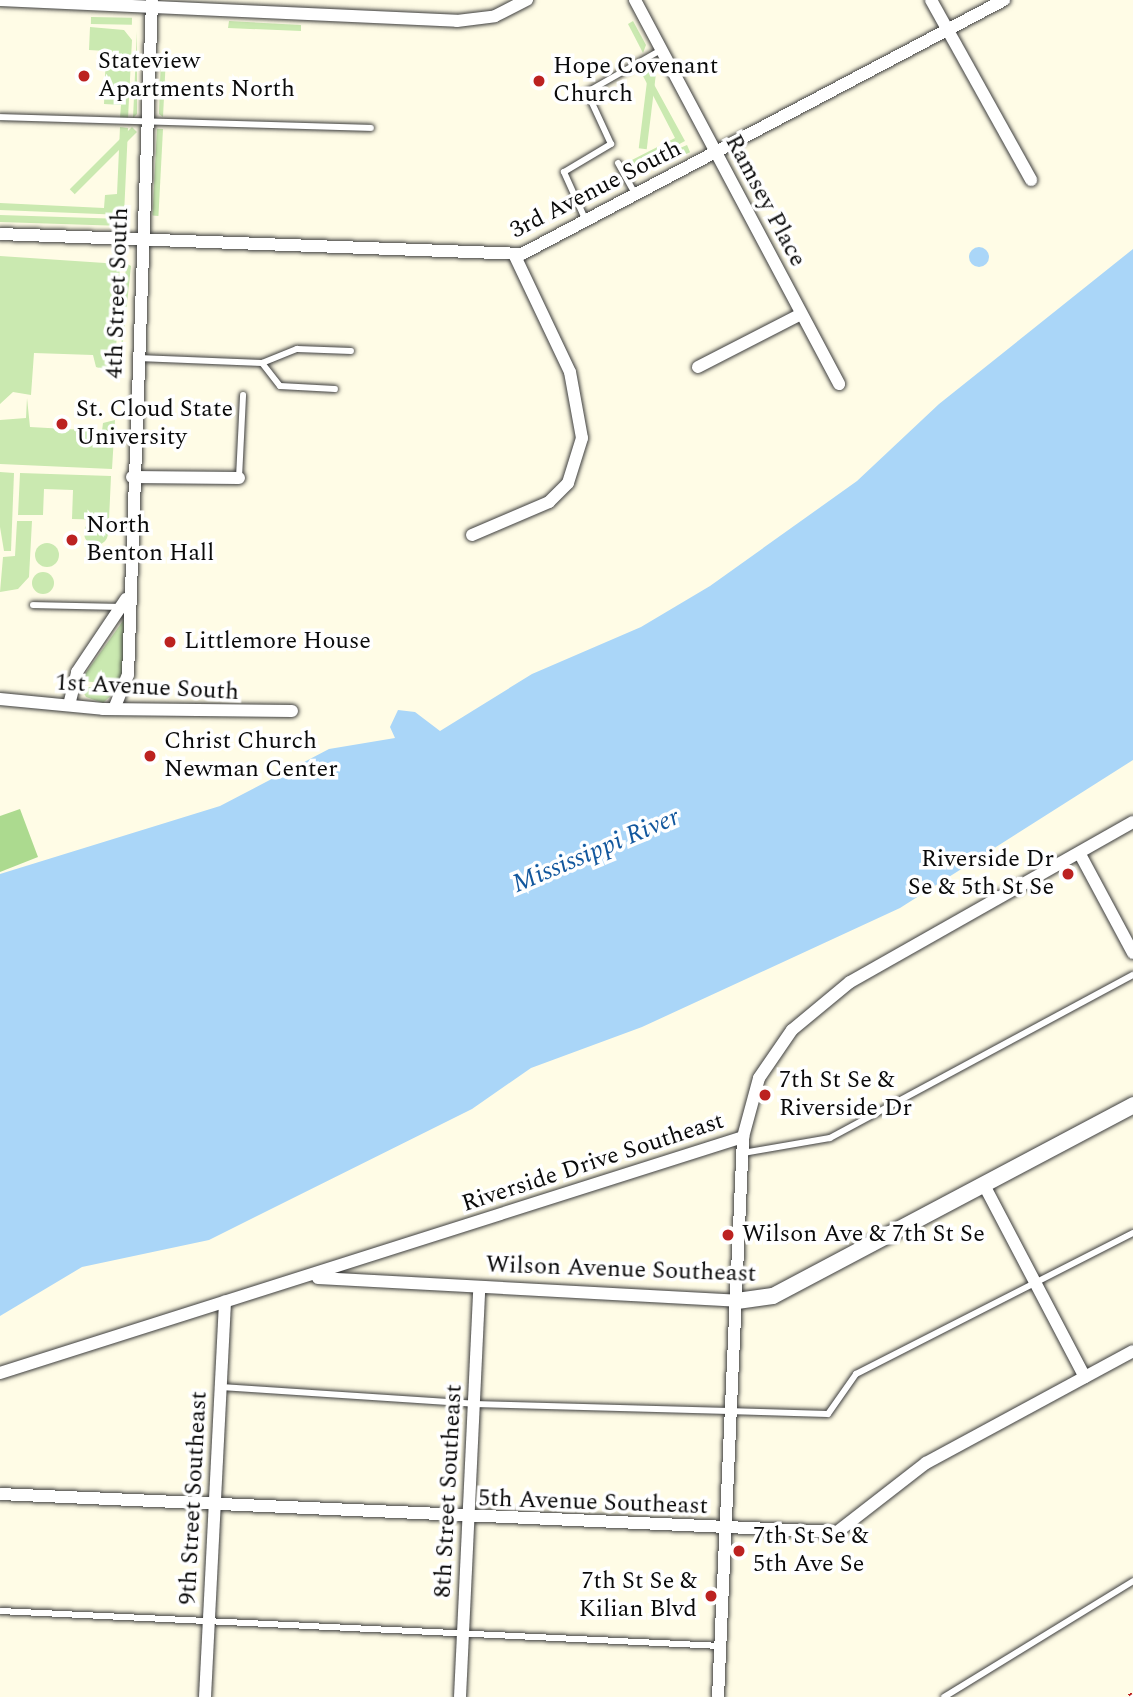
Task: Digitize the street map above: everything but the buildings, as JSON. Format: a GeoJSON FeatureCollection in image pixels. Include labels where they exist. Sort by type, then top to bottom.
{"type":"FeatureCollection","features":[{"type":"Feature","properties":{"kind":"street"},"geometry":{"type":"LineString","coordinates":[[0,0],[152,4],[457,21],[495,16],[527,0]]}},
{"type":"Feature","properties":{"kind":"street","name":"Ramsey Place"},"geometry":{"type":"LineString","coordinates":[[635,0],[839,384]]}},
{"type":"Feature","properties":{"kind":"street"},"geometry":{"type":"LineString","coordinates":[[931,0],[1031,180]]}},
{"type":"Feature","properties":{"kind":"street","name":"3rd Avenue South"},"geometry":{"type":"LineString","coordinates":[[0,234],[515,256],[1004,0]]}},
{"type":"Feature","properties":{"kind":"street","name":"4th Street South"},"geometry":{"type":"LineString","coordinates":[[114,709],[127,683],[123,603],[132,477],[152,4]]}},
{"type":"Feature","properties":{"kind":"street"},"geometry":{"type":"LineString","coordinates":[[472,535],[549,502],[568,483],[582,438],[570,372],[515,256]]}},
{"type":"Feature","properties":{"kind":"street"},"geometry":{"type":"LineString","coordinates":[[698,367],[802,314]]}},
{"type":"Feature","properties":{"kind":"street"},"geometry":{"type":"LineString","coordinates":[[132,477],[239,478]]}},
{"type":"Feature","properties":{"kind":"street"},"geometry":{"type":"LineString","coordinates":[[69,705],[77,671],[123,603]]}},
{"type":"Feature","properties":{"kind":"street","name":"1st Avenue South"},"geometry":{"type":"LineString","coordinates":[[0,699],[114,709],[292,711]]}},
{"type":"Feature","properties":{"kind":"street","name":"Riverside Drive Southeast"},"geometry":{"type":"LineString","coordinates":[[0,1373],[225,1302],[311,1278],[743,1137],[759,1078],[808,1013],[856,979],[1081,856],[1133,822]]}},
{"type":"Feature","properties":{"kind":"street"},"geometry":{"type":"LineString","coordinates":[[1081,856],[1133,953]]}},
{"type":"Feature","properties":{"kind":"street","name":"Wilson Avenue Southeast"},"geometry":{"type":"LineString","coordinates":[[311,1278],[737,1301],[773,1296],[1133,1105]]}},
{"type":"Feature","properties":{"kind":"street"},"geometry":{"type":"LineString","coordinates":[[718,1697],[743,1137]]}},
{"type":"Feature","properties":{"kind":"street"},"geometry":{"type":"LineString","coordinates":[[985,1185],[1085,1377]]}},
{"type":"Feature","properties":{"kind":"street","name":"8th Street Southeast"},"geometry":{"type":"LineString","coordinates":[[460,1697],[479,1287]]}},
{"type":"Feature","properties":{"kind":"street","name":"9th Street Southeast"},"geometry":{"type":"LineString","coordinates":[[205,1697],[225,1302]]}},
{"type":"Feature","properties":{"kind":"street","name":"5th Avenue Southeast"},"geometry":{"type":"LineString","coordinates":[[0,1494],[469,1519],[837,1532],[926,1462],[1133,1351]]}},
{"type":"Feature","properties":{"kind":"lane"},"geometry":{"type":"LineString","coordinates":[[586,221],[564,172],[611,145],[586,95],[662,50]]}},
{"type":"Feature","properties":{"kind":"lane"},"geometry":{"type":"LineString","coordinates":[[0,117],[146,124],[371,128]]}},
{"type":"Feature","properties":{"kind":"lane"},"geometry":{"type":"LineString","coordinates":[[618,163],[636,195]]}},
{"type":"Feature","properties":{"kind":"lane"},"geometry":{"type":"LineString","coordinates":[[136,358],[262,363],[291,349],[351,351]]}},
{"type":"Feature","properties":{"kind":"lane"},"geometry":{"type":"LineString","coordinates":[[262,363],[280,386],[335,389]]}},
{"type":"Feature","properties":{"kind":"lane"},"geometry":{"type":"LineString","coordinates":[[239,478],[243,395]]}},
{"type":"Feature","properties":{"kind":"lane"},"geometry":{"type":"LineString","coordinates":[[33,605],[123,603]]}},
{"type":"Feature","properties":{"kind":"lane"},"geometry":{"type":"LineString","coordinates":[[743,1153],[830,1138],[1133,975]]}},
{"type":"Feature","properties":{"kind":"lane"},"geometry":{"type":"LineString","coordinates":[[221,1387],[474,1404],[731,1415],[828,1414],[856,1374],[1133,1233]]}},
{"type":"Feature","properties":{"kind":"lane"},"geometry":{"type":"LineString","coordinates":[[944,1697],[1133,1581]]}},
{"type":"Feature","properties":{"kind":"lane"},"geometry":{"type":"LineString","coordinates":[[0,1611],[463,1637],[720,1646]]}},
{"type":"Feature","properties":{"kind":"green space"},"geometry":{"type":"Polygon","coordinates":[[[91,17],[132,18],[132,25],[91,24],[91,17]]]}},
{"type":"Feature","properties":{"kind":"green space"},"geometry":{"type":"Polygon","coordinates":[[[229,21],[301,25],[301,31],[228,28],[229,21]]]}},
{"type":"Feature","properties":{"kind":"green space"},"geometry":{"type":"Polygon","coordinates":[[[633,21],[646,45],[643,53],[628,24],[633,21]]]}},
{"type":"Feature","properties":{"kind":"green space"},"geometry":{"type":"Polygon","coordinates":[[[90,27],[124,30],[132,40],[128,118],[120,118],[121,105],[104,104],[106,51],[89,50],[90,27]]]}},
{"type":"Feature","properties":{"kind":"green space"},"geometry":{"type":"Polygon","coordinates":[[[137,31],[137,114],[133,118],[137,31]]]}},
{"type":"Feature","properties":{"kind":"green space"},"geometry":{"type":"Polygon","coordinates":[[[161,56],[166,57],[163,117],[159,114],[161,56]]]}},
{"type":"Feature","properties":{"kind":"green space"},"geometry":{"type":"Polygon","coordinates":[[[649,65],[657,66],[647,149],[639,148],[649,65]]]}},
{"type":"Feature","properties":{"kind":"green space"},"geometry":{"type":"Polygon","coordinates":[[[645,68],[685,141],[631,170],[626,163],[675,138],[642,74],[645,68]]]}},
{"type":"Feature","properties":{"kind":"green space"},"geometry":{"type":"Polygon","coordinates":[[[120,127],[128,128],[124,215],[0,210],[0,203],[104,208],[105,195],[117,194],[120,127]]]}},
{"type":"Feature","properties":{"kind":"green space"},"geometry":{"type":"Polygon","coordinates":[[[132,127],[137,132],[75,194],[70,189],[132,127]]]}},
{"type":"Feature","properties":{"kind":"green space"},"geometry":{"type":"Polygon","coordinates":[[[157,129],[163,129],[158,216],[152,216],[157,129]]]}},
{"type":"Feature","properties":{"kind":"green space"},"geometry":{"type":"Polygon","coordinates":[[[687,145],[690,152],[633,177],[630,169],[687,145]]]}},
{"type":"Feature","properties":{"kind":"green space"},"geometry":{"type":"Polygon","coordinates":[[[0,215],[125,220],[123,226],[0,222],[0,215]]]}},
{"type":"Feature","properties":{"kind":"green space"},"geometry":{"type":"Polygon","coordinates":[[[0,256],[120,264],[115,373],[96,367],[93,355],[34,353],[31,395],[13,392],[0,404],[0,256]]]}},
{"type":"Feature","properties":{"kind":"green space"},"geometry":{"type":"Polygon","coordinates":[[[126,263],[131,266],[120,369],[126,263]]]}},
{"type":"Feature","properties":{"kind":"green space"},"geometry":{"type":"Polygon","coordinates":[[[27,398],[30,427],[102,431],[103,423],[115,420],[112,469],[0,464],[0,420],[26,418],[27,398]]]}},
{"type":"Feature","properties":{"kind":"green space"},"geometry":{"type":"Polygon","coordinates":[[[0,472],[14,473],[11,551],[4,551],[0,527],[0,472]]]}},
{"type":"Feature","properties":{"kind":"green space"},"geometry":{"type":"Polygon","coordinates":[[[20,473],[111,476],[109,520],[72,519],[73,490],[44,489],[43,515],[18,515],[20,473]]]}},
{"type":"Feature","properties":{"kind":"green space"},"geometry":{"type":"Polygon","coordinates":[[[17,521],[32,521],[29,577],[18,589],[0,592],[3,557],[15,556],[17,521]]]}},
{"type":"Feature","properties":{"kind":"green space"},"geometry":{"type":"Polygon","coordinates":[[[96,521],[107,528],[108,533],[101,544],[96,545],[85,538],[84,533],[91,522],[96,521]]]}},
{"type":"Feature","properties":{"kind":"green space"},"geometry":{"type":"Polygon","coordinates":[[[47,543],[56,546],[59,555],[56,564],[47,567],[38,564],[35,555],[38,546],[47,543]]]}},
{"type":"Feature","properties":{"kind":"green space"},"geometry":{"type":"Polygon","coordinates":[[[43,572],[51,575],[54,583],[51,591],[43,594],[35,591],[32,583],[35,575],[43,572]]]}},
{"type":"Feature","properties":{"kind":"green space"},"geometry":{"type":"Polygon","coordinates":[[[125,618],[123,677],[119,684],[80,681],[125,618]]]}},
{"type":"Feature","properties":{"kind":"green space"},"geometry":{"type":"Polygon","coordinates":[[[81,688],[119,688],[103,703],[86,697],[81,688]]]}},
{"type":"Feature","properties":{"kind":"green space"},"geometry":{"type":"Polygon","coordinates":[[[20,809],[38,857],[0,872],[0,816],[20,809]]]}},
{"type":"Feature","properties":{"kind":"water"},"geometry":{"type":"Polygon","coordinates":[[[979,247],[986,250],[989,257],[986,264],[979,267],[972,264],[969,257],[972,250],[979,247]]]}},
{"type":"Feature","properties":{"kind":"water","name":"Mississippi River"},"geometry":{"type":"Polygon","coordinates":[[[1133,249],[1133,760],[900,908],[642,1027],[531,1068],[472,1109],[209,1240],[82,1267],[0,1316],[0,874],[220,806],[329,749],[395,738],[390,727],[398,710],[415,712],[440,731],[532,674],[641,627],[710,586],[857,481],[939,404],[1133,249]]]}},
{"type":"Feature","properties":{"kind":"place","name":"Stateview Apartments North"},"geometry":{"type":"Point","coordinates":[84,76]}},
{"type":"Feature","properties":{"kind":"place","name":"Hope Covenant Church"},"geometry":{"type":"Point","coordinates":[539,81]}},
{"type":"Feature","properties":{"kind":"place","name":"St. Cloud State University"},"geometry":{"type":"Point","coordinates":[62,424]}},
{"type":"Feature","properties":{"kind":"place","name":"North Benton Hall"},"geometry":{"type":"Point","coordinates":[72,540]}},
{"type":"Feature","properties":{"kind":"place","name":"Littlemore House"},"geometry":{"type":"Point","coordinates":[170,642]}},
{"type":"Feature","properties":{"kind":"place","name":"Christ Church Newman Center"},"geometry":{"type":"Point","coordinates":[150,756]}},
{"type":"Feature","properties":{"kind":"place","name":"Riverside Dr Se & 5th St Se"},"geometry":{"type":"Point","coordinates":[1068,874]}},
{"type":"Feature","properties":{"kind":"place","name":"7th St Se & Riverside Dr"},"geometry":{"type":"Point","coordinates":[765,1095]}},
{"type":"Feature","properties":{"kind":"place","name":"Wilson Ave & 7th St Se"},"geometry":{"type":"Point","coordinates":[728,1235]}},
{"type":"Feature","properties":{"kind":"place","name":"7th St Se & 5th Ave Se"},"geometry":{"type":"Point","coordinates":[739,1551]}},
{"type":"Feature","properties":{"kind":"place","name":"7th St Se & Kilian Blvd"},"geometry":{"type":"Point","coordinates":[711,1596]}}]}
